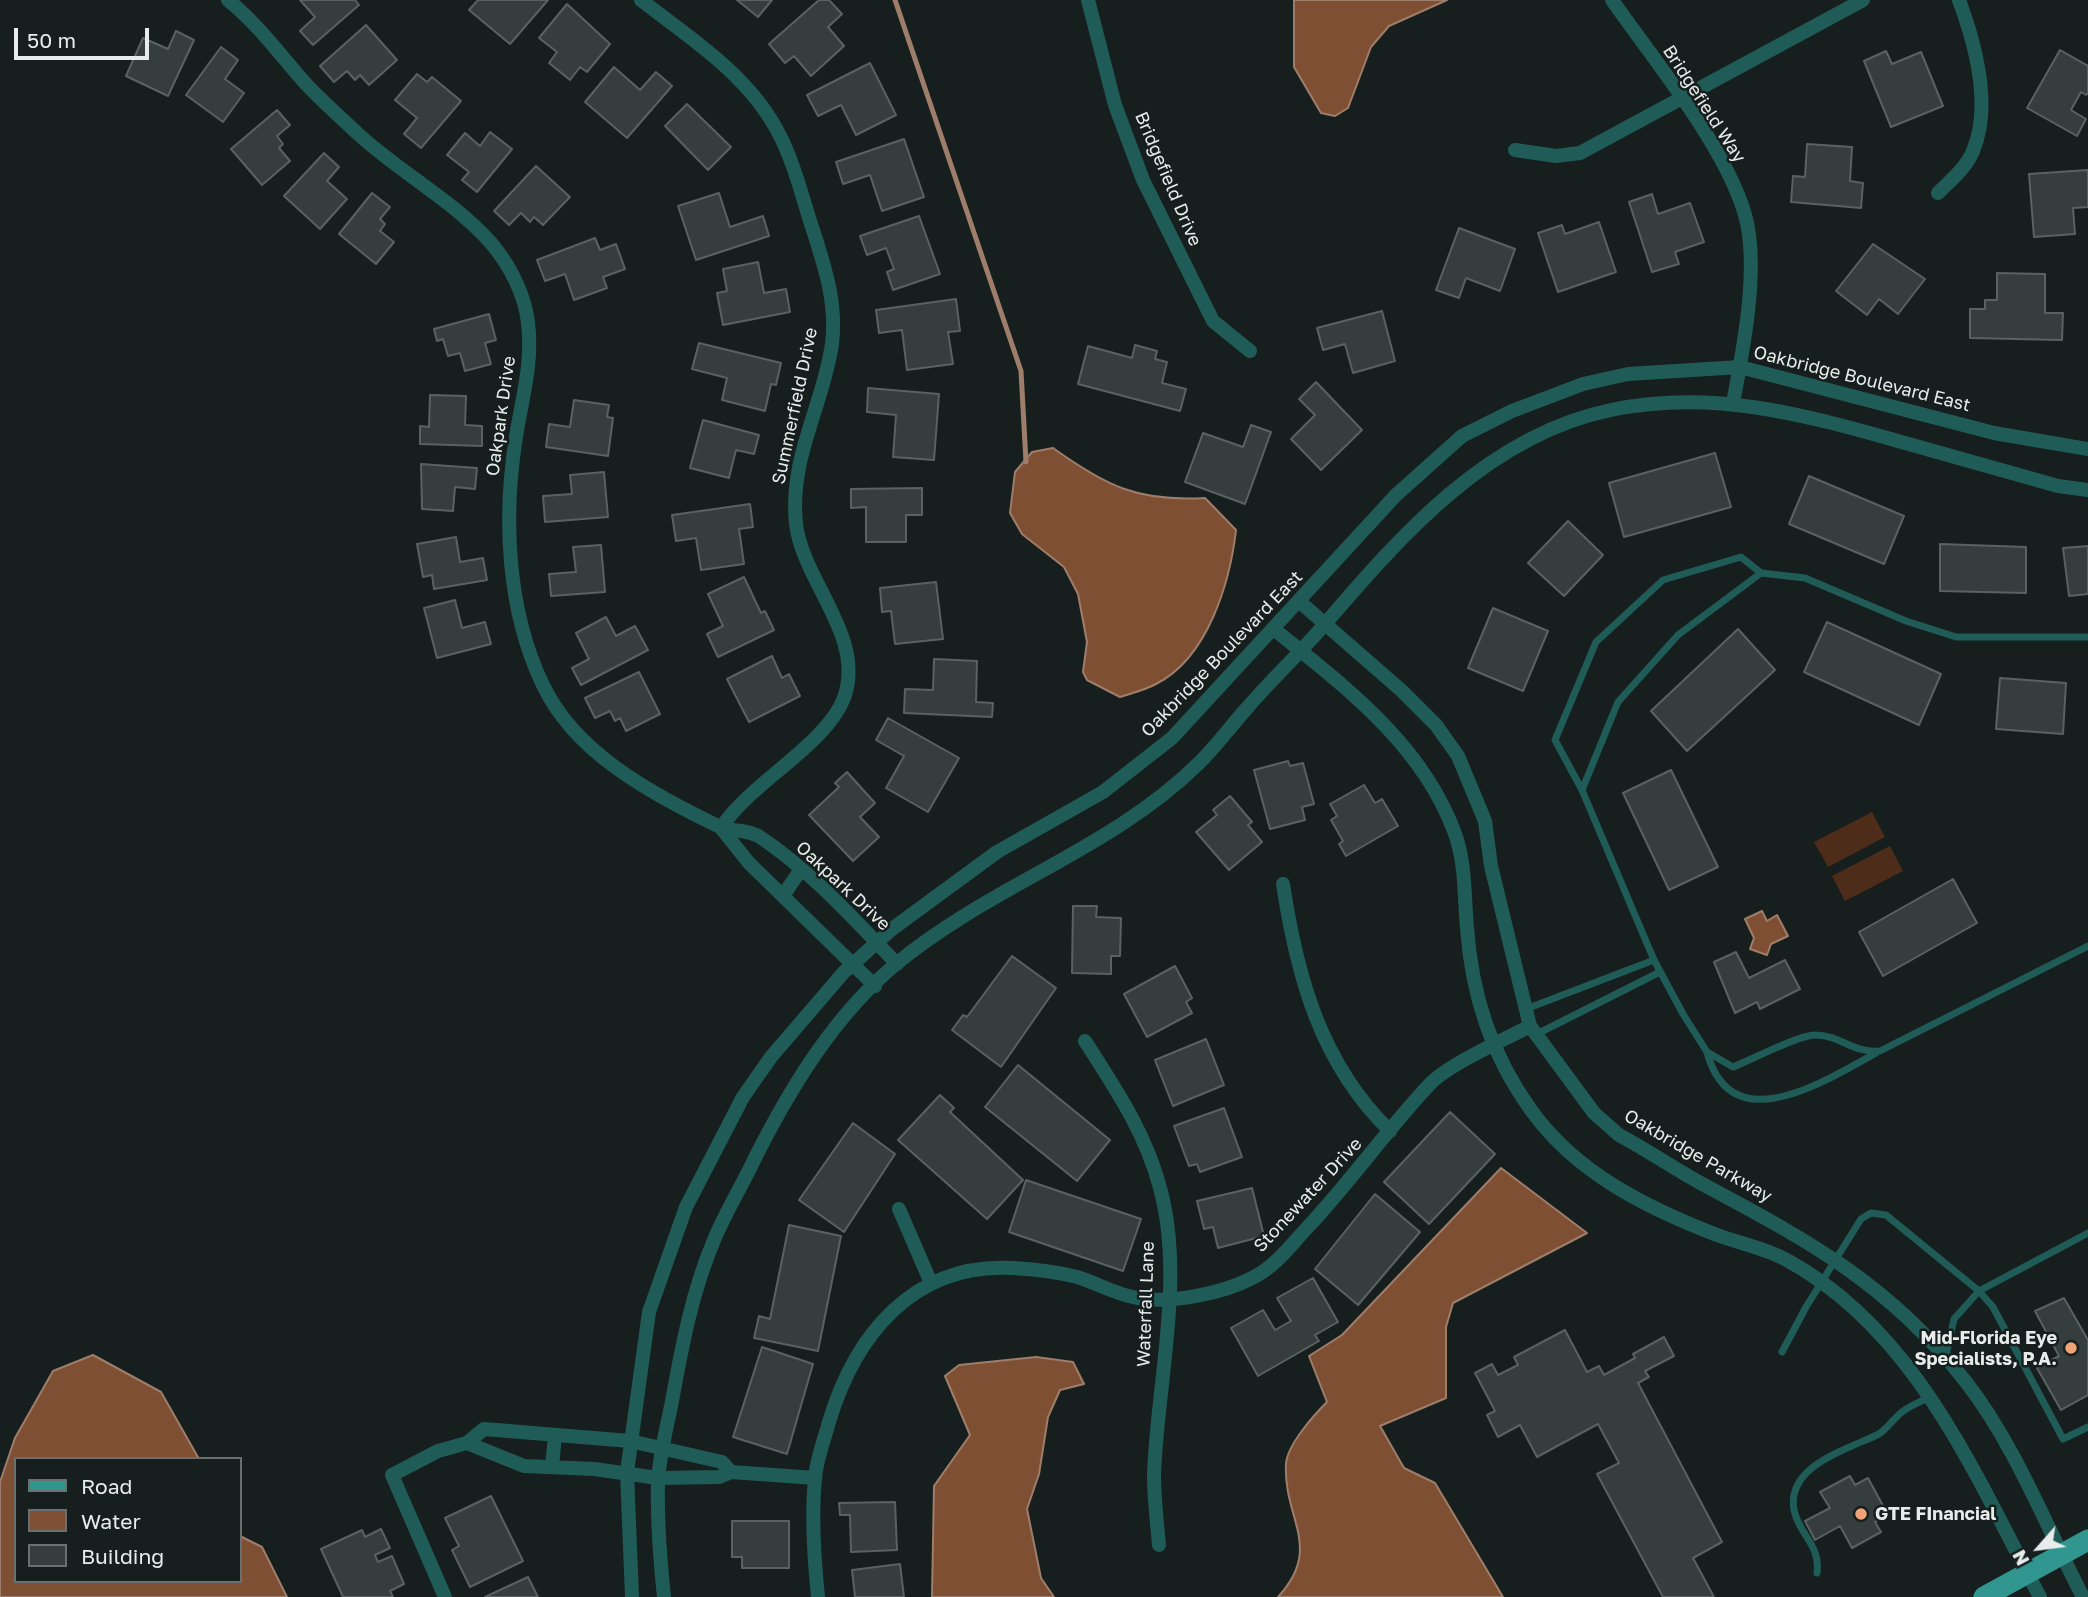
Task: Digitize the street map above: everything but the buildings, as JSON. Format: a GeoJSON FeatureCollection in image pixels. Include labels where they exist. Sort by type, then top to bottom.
{"type":"FeatureCollection","features":[{"type":"Feature","properties":{"kind":"main road"},"geometry":{"type":"LineString","coordinates":[[1984,1597],[2088,1540]]}},
{"type":"Feature","properties":{"kind":"street","name":"Oakpark Drive"},"geometry":{"type":"LineString","coordinates":[[228,0],[263,31],[307,85],[359,135],[479,230],[509,268],[528,320],[530,346],[528,377],[512,471],[512,562],[521,615],[542,683],[579,737],[596,753],[631,777],[721,828],[757,835],[801,869],[897,964]]}},
{"type":"Feature","properties":{"kind":"street","name":"Summerfield Drive"},"geometry":{"type":"LineString","coordinates":[[641,0],[743,83],[777,130],[789,155],[828,275],[832,303],[832,343],[803,441],[794,500],[801,545],[847,651],[848,685],[840,706],[829,723],[745,799],[721,828]]}},
{"type":"Feature","properties":{"kind":"street","name":"Bridgefield Drive"},"geometry":{"type":"LineString","coordinates":[[1088,0],[1115,105],[1143,180],[1213,321],[1250,351]]}},
{"type":"Feature","properties":{"kind":"street","name":"Bridgefield Way"},"geometry":{"type":"LineString","coordinates":[[1612,0],[1723,163],[1747,223],[1750,288],[1733,403]]}},
{"type":"Feature","properties":{"kind":"street"},"geometry":{"type":"LineString","coordinates":[[1515,150],[1556,156],[1580,153],[1863,0]]}},
{"type":"Feature","properties":{"kind":"street"},"geometry":{"type":"LineString","coordinates":[[1938,193],[1964,168],[1979,133],[1976,64],[1959,0]]}},
{"type":"Feature","properties":{"kind":"street","name":"Oakbridge Boulevard East"},"geometry":{"type":"LineString","coordinates":[[632,1597],[627,1472],[649,1312],[686,1207],[743,1097],[771,1057],[853,964],[876,942],[997,852],[1103,792],[1172,738],[1275,630],[1395,495],[1462,436],[1512,411],[1583,384],[1628,374],[1740,367],[1994,433],[2088,449]]}},
{"type":"Feature","properties":{"kind":"street"},"geometry":{"type":"LineString","coordinates":[[664,1597],[658,1478],[680,1350],[715,1238],[795,1084],[829,1034],[897,964],[1020,881],[1097,843],[1145,809],[1199,763],[1326,623],[1371,569],[1420,519],[1475,474],[1520,444],[1559,427],[1610,410],[1697,402],[1733,403],[1792,411],[2058,486],[2088,490]]}},
{"type":"Feature","properties":{"kind":"street","name":"Oakbridge Parkway"},"geometry":{"type":"LineString","coordinates":[[1300,602],[1436,724],[1458,756],[1485,821],[1491,866],[1533,1030],[1594,1113],[1619,1135],[1837,1259],[1877,1289],[1967,1384],[1999,1432],[2083,1597]]}},
{"type":"Feature","properties":{"kind":"street"},"geometry":{"type":"LineString","coordinates":[[1275,630],[1388,727],[1415,760],[1443,807],[1455,834],[1465,877],[1467,929],[1476,998],[1508,1074],[1532,1112],[1560,1143],[1612,1186],[1648,1206],[1784,1259],[1857,1312],[1902,1358],[1931,1396],[2040,1597]]}},
{"type":"Feature","properties":{"kind":"street","name":"Oakpark Drive"},"geometry":{"type":"LineString","coordinates":[[721,828],[749,863],[875,986]]}},
{"type":"Feature","properties":{"kind":"street"},"geometry":{"type":"LineString","coordinates":[[783,895],[801,869]]}},
{"type":"Feature","properties":{"kind":"street"},"geometry":{"type":"LineString","coordinates":[[1283,884],[1297,961],[1314,1012],[1352,1091],[1390,1131]]}},
{"type":"Feature","properties":{"kind":"street","name":"Stonewater Drive"},"geometry":{"type":"LineString","coordinates":[[818,1597],[813,1553],[814,1478],[834,1405],[851,1363],[896,1306],[931,1283],[952,1274],[1012,1268],[1075,1277],[1139,1299],[1211,1294],[1236,1286],[1276,1262],[1341,1191],[1431,1083],[1495,1045],[1533,1030]]}},
{"type":"Feature","properties":{"kind":"street","name":"Waterfall Lane"},"geometry":{"type":"LineString","coordinates":[[1085,1041],[1135,1120],[1157,1177],[1167,1224],[1171,1262],[1154,1477],[1158,1545]]}},
{"type":"Feature","properties":{"kind":"street"},"geometry":{"type":"LineString","coordinates":[[899,1209],[931,1283]]}},
{"type":"Feature","properties":{"kind":"street"},"geometry":{"type":"LineString","coordinates":[[445,1597],[392,1475],[438,1451],[467,1443],[484,1429],[630,1441],[722,1462],[731,1472]]}},
{"type":"Feature","properties":{"kind":"street"},"geometry":{"type":"LineString","coordinates":[[552,1467],[555,1434]]}},
{"type":"Feature","properties":{"kind":"street"},"geometry":{"type":"LineString","coordinates":[[467,1443],[524,1466],[627,1472],[658,1478],[719,1478],[731,1472],[814,1478]]}},
{"type":"Feature","properties":{"kind":"lane"},"geometry":{"type":"LineString","coordinates":[[2088,637],[1956,637],[1906,621],[1805,578],[1760,573],[1741,556],[1663,580],[1596,642],[1555,740],[1582,790],[1654,960],[1707,1052],[1713,1074],[1730,1092],[1765,1101],[1814,1087],[2088,946]]}},
{"type":"Feature","properties":{"kind":"lane"},"geometry":{"type":"LineString","coordinates":[[1582,790],[1618,702],[1678,635],[1760,573]]}},
{"type":"Feature","properties":{"kind":"lane"},"geometry":{"type":"LineString","coordinates":[[1526,1009],[1654,960]]}},
{"type":"Feature","properties":{"kind":"lane"},"geometry":{"type":"LineString","coordinates":[[1533,1030],[1660,972]]}},
{"type":"Feature","properties":{"kind":"lane"},"geometry":{"type":"LineString","coordinates":[[1707,1052],[1734,1067],[1814,1035],[1836,1038],[1863,1052],[1880,1051]]}},
{"type":"Feature","properties":{"kind":"lane"},"geometry":{"type":"LineString","coordinates":[[1782,1352],[1861,1219],[1871,1213],[1886,1215],[1979,1291],[1993,1307],[2063,1439],[2088,1427]]}},
{"type":"Feature","properties":{"kind":"lane"},"geometry":{"type":"LineString","coordinates":[[1945,1358],[1954,1319],[1979,1291],[2088,1233]]}},
{"type":"Feature","properties":{"kind":"lane"},"geometry":{"type":"LineString","coordinates":[[1817,1573],[1819,1558],[1794,1512],[1793,1498],[1799,1479],[1811,1468],[1880,1433],[1904,1410],[1931,1396]]}},
{"type":"Feature","properties":{"kind":"shaded area"},"geometry":{"type":"Polygon","coordinates":[[[1872,812],[1885,837],[1828,867],[1814,842],[1872,812]]]}},
{"type":"Feature","properties":{"kind":"shaded area"},"geometry":{"type":"Polygon","coordinates":[[[1890,846],[1903,871],[1845,901],[1832,876],[1890,846]]]}},
{"type":"Feature","properties":{"kind":"water"},"geometry":{"type":"Polygon","coordinates":[[[1294,0],[1447,0],[1389,26],[1371,47],[1348,108],[1335,116],[1321,113],[1294,67],[1294,0]]]}},
{"type":"Feature","properties":{"kind":"water"},"geometry":{"type":"Polygon","coordinates":[[[1053,448],[1107,482],[1124,489],[1160,497],[1205,498],[1236,530],[1222,595],[1203,638],[1174,672],[1156,684],[1120,697],[1087,680],[1083,672],[1087,642],[1078,594],[1064,567],[1022,534],[1010,513],[1015,472],[1032,452],[1053,448]]]}},
{"type":"Feature","properties":{"kind":"water"},"geometry":{"type":"Polygon","coordinates":[[[1762,911],[1767,921],[1777,915],[1788,936],[1771,944],[1767,955],[1750,949],[1754,938],[1745,919],[1762,911]]]}},
{"type":"Feature","properties":{"kind":"water"},"geometry":{"type":"Polygon","coordinates":[[[1501,1168],[1587,1233],[1453,1303],[1446,1327],[1446,1398],[1380,1426],[1404,1468],[1435,1483],[1503,1597],[1278,1597],[1291,1579],[1298,1563],[1300,1547],[1287,1483],[1288,1456],[1302,1431],[1327,1402],[1309,1356],[1342,1335],[1501,1168]]]}},
{"type":"Feature","properties":{"kind":"water"},"geometry":{"type":"Polygon","coordinates":[[[93,1355],[161,1392],[198,1457],[14,1457],[14,1583],[242,1583],[242,1537],[262,1547],[287,1597],[0,1597],[0,1482],[15,1438],[53,1371],[93,1355]]]}},
{"type":"Feature","properties":{"kind":"water"},"geometry":{"type":"Polygon","coordinates":[[[1036,1357],[1073,1362],[1084,1384],[1060,1390],[1048,1417],[1039,1474],[1027,1509],[1041,1578],[1054,1597],[932,1597],[934,1486],[970,1435],[945,1376],[959,1365],[1036,1357]]]}},
{"type":"Feature","properties":{"kind":"waterway"},"geometry":{"type":"LineString","coordinates":[[895,0],[1021,371],[1026,462]]}},
{"type":"Feature","properties":{"kind":"place","name":"Mid-Florida Eye Specialists, P.A."},"geometry":{"type":"Point","coordinates":[2071,1348]}},
{"type":"Feature","properties":{"kind":"place","name":"GTE FInancial"},"geometry":{"type":"Point","coordinates":[1861,1514]}}]}
